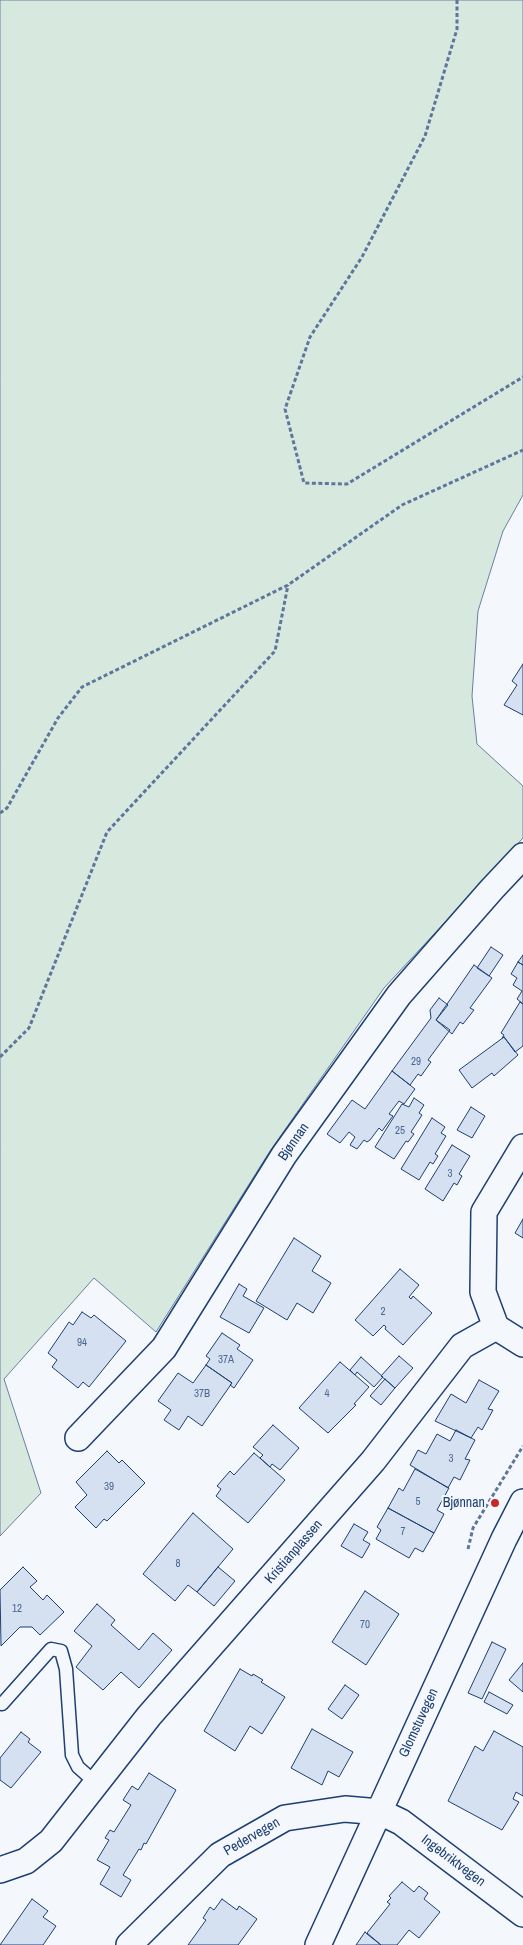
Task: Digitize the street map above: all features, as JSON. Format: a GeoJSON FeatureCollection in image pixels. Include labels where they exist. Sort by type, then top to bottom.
{"type":"FeatureCollection","features":[{"type":"Feature","properties":{"kind":"street","name":"Bjønnan"},"geometry":{"type":"LineString","coordinates":[[78,1438],[164,1348],[284,1155],[399,995],[492,888],[523,856]]}},
{"type":"Feature","properties":{"kind":"street"},"geometry":{"type":"LineString","coordinates":[[523,1147],[484,1212],[483,1292],[496,1327],[523,1344]]}},
{"type":"Feature","properties":{"kind":"street","name":"Kristianplassen"},"geometry":{"type":"LineString","coordinates":[[0,1870],[26,1861],[51,1842],[149,1716],[373,1461],[462,1346],[496,1327]]}},
{"type":"Feature","properties":{"kind":"street","name":"Glomstuvegen"},"geometry":{"type":"LineString","coordinates":[[318,1945],[380,1812],[415,1731],[523,1502]]}},
{"type":"Feature","properties":{"kind":"street","name":"Pedervegen"},"geometry":{"type":"LineString","coordinates":[[129,1945],[220,1855],[285,1818],[345,1809],[380,1812]]}},
{"type":"Feature","properties":{"kind":"street","name":"Ingebriktvegen"},"geometry":{"type":"LineString","coordinates":[[380,1812],[401,1822],[523,1914]]}},
{"type":"Feature","properties":{"kind":"lane"},"geometry":{"type":"LineString","coordinates":[[2,1704],[51,1649],[61,1651],[66,1669],[72,1755],[78,1767],[97,1784]]}},
{"type":"Feature","properties":{"kind":"path"},"geometry":{"type":"LineString","coordinates":[[458,0],[457,30],[425,136],[362,257],[310,337],[285,409],[304,483],[347,484],[458,415],[523,378]]}},
{"type":"Feature","properties":{"kind":"path"},"geometry":{"type":"LineString","coordinates":[[0,813],[7,808],[58,718],[82,687],[288,585],[402,506],[523,450]]}},
{"type":"Feature","properties":{"kind":"path"},"geometry":{"type":"LineString","coordinates":[[0,1057],[29,1028],[107,832],[275,651],[288,585]]}},
{"type":"Feature","properties":{"kind":"shaded area"},"geometry":{"type":"Polygon","coordinates":[[[0,0],[523,0],[523,495],[503,531],[478,611],[472,696],[477,744],[523,786],[523,838],[384,988],[270,1151],[156,1332],[94,1278],[4,1379],[41,1493],[0,1536],[0,0]]]}},
{"type":"Feature","properties":{"kind":"building"},"geometry":{"type":"Polygon","coordinates":[[[523,664],[523,715],[504,705],[517,685],[512,681],[523,664]]]}},
{"type":"Feature","properties":{"kind":"building"},"geometry":{"type":"Polygon","coordinates":[[[491,947],[503,955],[489,976],[477,968],[491,947]]]}},
{"type":"Feature","properties":{"kind":"building"},"geometry":{"type":"Polygon","coordinates":[[[523,955],[523,965],[518,962],[523,955]]]}},
{"type":"Feature","properties":{"kind":"building"},"geometry":{"type":"Polygon","coordinates":[[[518,962],[523,965],[523,1004],[517,999],[522,991],[513,985],[517,978],[511,974],[518,962]]]}},
{"type":"Feature","properties":{"kind":"building"},"geometry":{"type":"Polygon","coordinates":[[[474,965],[492,978],[470,1008],[474,1010],[463,1024],[460,1022],[452,1034],[436,1020],[474,965]]]}},
{"type":"Feature","properties":{"kind":"building"},"geometry":{"type":"Polygon","coordinates":[[[439,998],[448,1005],[436,1020],[450,1030],[428,1060],[431,1062],[421,1076],[418,1074],[410,1085],[392,1071],[431,1018],[430,1010],[439,998]]]}},
{"type":"Feature","properties":{"kind":"building"},"geometry":{"type":"Polygon","coordinates":[[[520,1002],[523,1004],[523,1046],[515,1052],[504,1037],[502,1038],[504,1035],[501,1033],[520,1002]]]}},
{"type":"Feature","properties":{"kind":"building"},"geometry":{"type":"Polygon","coordinates":[[[504,1037],[518,1055],[494,1076],[492,1073],[472,1088],[459,1070],[504,1037]]]}},
{"type":"Feature","properties":{"kind":"building"},"geometry":{"type":"Polygon","coordinates":[[[392,1071],[415,1089],[404,1104],[399,1101],[389,1114],[393,1116],[382,1131],[379,1128],[370,1140],[367,1142],[364,1140],[357,1149],[350,1145],[355,1137],[349,1132],[340,1143],[327,1134],[352,1100],[365,1109],[392,1071]]]}},
{"type":"Feature","properties":{"kind":"building"},"geometry":{"type":"Polygon","coordinates":[[[414,1098],[424,1105],[419,1113],[422,1115],[411,1132],[414,1134],[408,1142],[406,1141],[394,1159],[375,1147],[402,1104],[409,1107],[414,1098]]]}},
{"type":"Feature","properties":{"kind":"building"},"geometry":{"type":"Polygon","coordinates":[[[471,1107],[485,1116],[472,1138],[457,1130],[471,1107]]]}},
{"type":"Feature","properties":{"kind":"building"},"geometry":{"type":"Polygon","coordinates":[[[432,1118],[445,1127],[441,1133],[446,1136],[435,1154],[438,1156],[433,1164],[430,1162],[419,1180],[401,1169],[432,1118]]]}},
{"type":"Feature","properties":{"kind":"building"},"geometry":{"type":"Polygon","coordinates":[[[452,1145],[470,1156],[459,1174],[462,1176],[457,1185],[454,1183],[443,1201],[425,1189],[452,1145]]]}},
{"type":"Feature","properties":{"kind":"building"},"geometry":{"type":"Polygon","coordinates":[[[523,1219],[523,1238],[515,1233],[523,1219]]]}},
{"type":"Feature","properties":{"kind":"building"},"geometry":{"type":"Polygon","coordinates":[[[294,1238],[321,1256],[312,1271],[331,1283],[313,1313],[297,1303],[287,1320],[256,1301],[294,1238]]]}},
{"type":"Feature","properties":{"kind":"building"},"geometry":{"type":"Polygon","coordinates":[[[400,1269],[419,1285],[409,1297],[411,1299],[413,1296],[432,1313],[403,1345],[385,1329],[384,1325],[373,1336],[355,1320],[400,1269]]]}},
{"type":"Feature","properties":{"kind":"building"},"geometry":{"type":"Polygon","coordinates":[[[239,1284],[247,1289],[243,1296],[264,1308],[249,1333],[220,1317],[239,1284]]]}},
{"type":"Feature","properties":{"kind":"building"},"geometry":{"type":"Polygon","coordinates":[[[82,1312],[91,1318],[94,1315],[126,1341],[89,1387],[83,1382],[78,1388],[52,1367],[57,1360],[48,1353],[69,1322],[73,1325],[82,1312]]]}},
{"type":"Feature","properties":{"kind":"building"},"geometry":{"type":"Polygon","coordinates":[[[222,1333],[240,1345],[237,1349],[253,1360],[234,1388],[230,1385],[232,1383],[206,1365],[210,1359],[206,1356],[222,1333]]]}},
{"type":"Feature","properties":{"kind":"building"},"geometry":{"type":"Polygon","coordinates":[[[399,1356],[413,1368],[395,1388],[381,1376],[399,1356]]]}},
{"type":"Feature","properties":{"kind":"building"},"geometry":{"type":"Polygon","coordinates":[[[361,1357],[383,1377],[374,1387],[357,1372],[355,1375],[350,1370],[361,1357]]]}},
{"type":"Feature","properties":{"kind":"building"},"geometry":{"type":"Polygon","coordinates":[[[340,1362],[369,1387],[354,1404],[356,1405],[328,1433],[299,1408],[340,1362]]]}},
{"type":"Feature","properties":{"kind":"building"},"geometry":{"type":"Polygon","coordinates":[[[206,1365],[232,1383],[202,1426],[188,1416],[179,1430],[164,1420],[171,1410],[158,1401],[178,1373],[193,1383],[206,1365]]]}},
{"type":"Feature","properties":{"kind":"building"},"geometry":{"type":"Polygon","coordinates":[[[385,1379],[395,1388],[381,1405],[370,1396],[385,1379]]]}},
{"type":"Feature","properties":{"kind":"building"},"geometry":{"type":"Polygon","coordinates":[[[479,1380],[499,1391],[488,1409],[493,1410],[482,1430],[478,1427],[471,1438],[435,1421],[451,1394],[466,1403],[479,1380]]]}},
{"type":"Feature","properties":{"kind":"building"},"geometry":{"type":"Polygon","coordinates":[[[273,1425],[299,1448],[280,1470],[272,1464],[270,1467],[260,1458],[263,1455],[253,1447],[273,1425]]]}},
{"type":"Feature","properties":{"kind":"building"},"geometry":{"type":"Polygon","coordinates":[[[456,1430],[475,1440],[465,1459],[470,1460],[460,1480],[454,1477],[448,1488],[410,1465],[418,1450],[426,1454],[437,1434],[450,1441],[456,1430]]]}},
{"type":"Feature","properties":{"kind":"building"},"geometry":{"type":"Polygon","coordinates":[[[107,1451],[119,1463],[122,1460],[145,1483],[107,1521],[104,1519],[96,1528],[75,1507],[87,1495],[76,1482],[107,1451]]]}},
{"type":"Feature","properties":{"kind":"building"},"geometry":{"type":"Polygon","coordinates":[[[254,1453],[285,1480],[248,1523],[216,1496],[221,1489],[217,1486],[230,1471],[234,1475],[254,1453]]]}},
{"type":"Feature","properties":{"kind":"building"},"geometry":{"type":"Polygon","coordinates":[[[415,1469],[449,1488],[437,1510],[444,1514],[434,1533],[388,1508],[399,1488],[403,1491],[415,1469]]]}},
{"type":"Feature","properties":{"kind":"building"},"geometry":{"type":"Polygon","coordinates":[[[388,1508],[434,1533],[423,1552],[415,1548],[409,1558],[376,1539],[381,1530],[377,1527],[388,1508]]]}},
{"type":"Feature","properties":{"kind":"building"},"geometry":{"type":"Polygon","coordinates":[[[193,1513],[233,1549],[197,1592],[188,1585],[175,1601],[143,1574],[193,1513]]]}},
{"type":"Feature","properties":{"kind":"building"},"geometry":{"type":"Polygon","coordinates":[[[354,1524],[368,1532],[363,1540],[370,1544],[362,1558],[341,1546],[354,1524]]]}},
{"type":"Feature","properties":{"kind":"building"},"geometry":{"type":"Polygon","coordinates":[[[23,1567],[37,1581],[30,1587],[43,1600],[47,1595],[64,1612],[40,1635],[32,1627],[20,1627],[1,1646],[0,1590],[23,1567]]]}},
{"type":"Feature","properties":{"kind":"building"},"geometry":{"type":"Polygon","coordinates":[[[218,1567],[235,1581],[214,1606],[197,1592],[218,1567]]]}},
{"type":"Feature","properties":{"kind":"building"},"geometry":{"type":"Polygon","coordinates":[[[365,1591],[399,1614],[366,1665],[332,1642],[365,1591]]]}},
{"type":"Feature","properties":{"kind":"building"},"geometry":{"type":"Polygon","coordinates":[[[97,1604],[115,1620],[111,1625],[139,1650],[153,1633],[172,1650],[139,1688],[121,1672],[103,1690],[76,1667],[92,1646],[74,1631],[97,1604]]]}},
{"type":"Feature","properties":{"kind":"building"},"geometry":{"type":"Polygon","coordinates":[[[492,1642],[506,1649],[482,1699],[468,1693],[492,1642]]]}},
{"type":"Feature","properties":{"kind":"building"},"geometry":{"type":"Polygon","coordinates":[[[523,1663],[523,1692],[509,1680],[523,1663]]]}},
{"type":"Feature","properties":{"kind":"building"},"geometry":{"type":"Polygon","coordinates":[[[240,1669],[263,1680],[261,1682],[285,1697],[262,1734],[250,1726],[235,1751],[204,1731],[240,1669]]]}},
{"type":"Feature","properties":{"kind":"building"},"geometry":{"type":"Polygon","coordinates":[[[345,1685],[359,1695],[342,1719],[328,1709],[345,1685]]]}},
{"type":"Feature","properties":{"kind":"building"},"geometry":{"type":"Polygon","coordinates":[[[489,1692],[513,1705],[507,1714],[484,1702],[489,1692]]]}},
{"type":"Feature","properties":{"kind":"building"},"geometry":{"type":"Polygon","coordinates":[[[312,1729],[353,1752],[339,1777],[328,1771],[322,1785],[291,1768],[312,1729]]]}},
{"type":"Feature","properties":{"kind":"building"},"geometry":{"type":"Polygon","coordinates":[[[494,1731],[523,1747],[523,1796],[516,1792],[513,1799],[519,1802],[502,1830],[448,1801],[475,1746],[483,1751],[494,1731]]]}},
{"type":"Feature","properties":{"kind":"building"},"geometry":{"type":"Polygon","coordinates":[[[21,1732],[30,1739],[28,1742],[41,1752],[11,1788],[0,1780],[0,1758],[21,1732]]]}},
{"type":"Feature","properties":{"kind":"building"},"geometry":{"type":"Polygon","coordinates":[[[149,1773],[176,1790],[146,1844],[144,1843],[141,1850],[139,1849],[123,1875],[131,1880],[121,1897],[100,1884],[110,1867],[97,1860],[109,1840],[105,1838],[110,1830],[114,1832],[131,1805],[123,1800],[132,1786],[138,1790],[149,1773]]]}},
{"type":"Feature","properties":{"kind":"building"},"geometry":{"type":"Polygon","coordinates":[[[402,1882],[414,1892],[419,1886],[428,1893],[424,1899],[440,1912],[419,1938],[409,1930],[397,1945],[381,1945],[367,1933],[390,1904],[387,1902],[391,1898],[389,1896],[402,1882]]]}},
{"type":"Feature","properties":{"kind":"building"},"geometry":{"type":"Polygon","coordinates":[[[32,1899],[48,1911],[43,1917],[56,1926],[43,1945],[0,1945],[32,1899]]]}},
{"type":"Feature","properties":{"kind":"building"},"geometry":{"type":"Polygon","coordinates":[[[222,1899],[237,1910],[239,1906],[257,1919],[238,1945],[188,1945],[206,1920],[203,1918],[210,1907],[214,1910],[222,1899]]]}},
{"type":"Feature","properties":{"kind":"building"},"geometry":{"type":"Polygon","coordinates":[[[365,1932],[367,1934],[381,1945],[356,1945],[365,1932]]]}},
{"type":"Feature","properties":{"kind":"place","name":"Bjønnan"},"geometry":{"type":"Point","coordinates":[495,1503]}}]}
